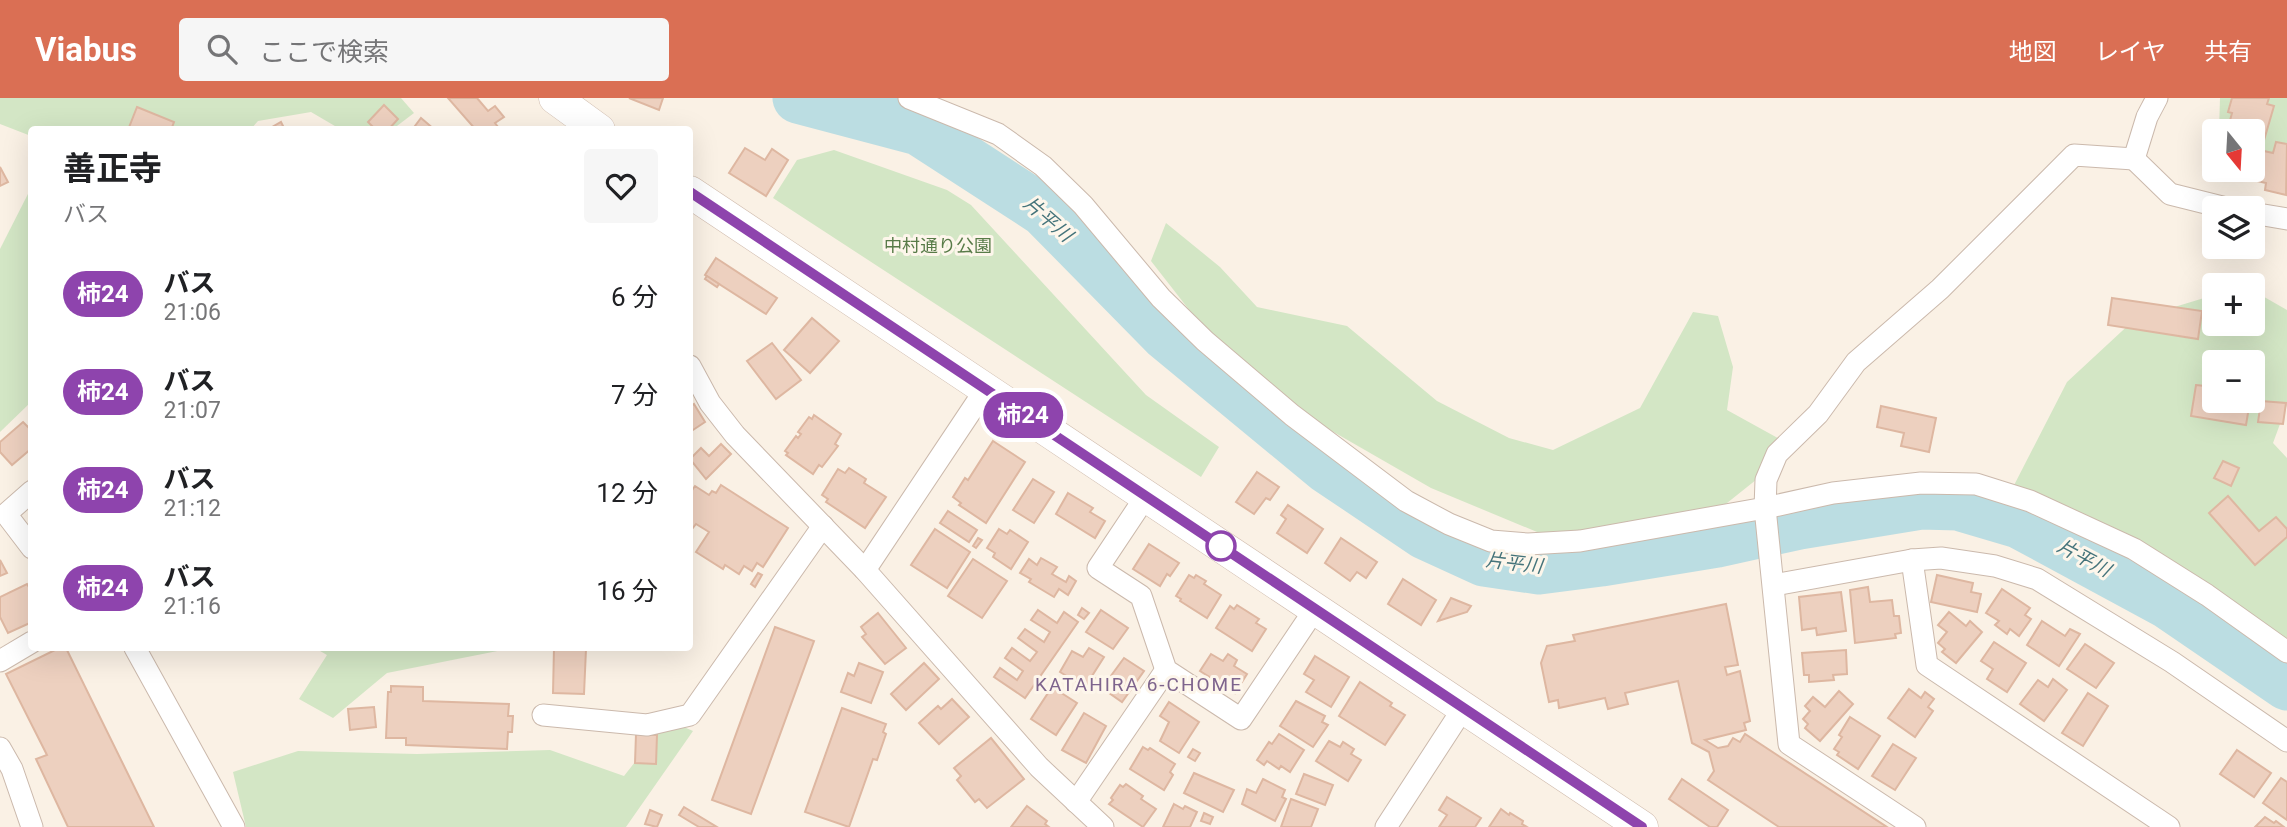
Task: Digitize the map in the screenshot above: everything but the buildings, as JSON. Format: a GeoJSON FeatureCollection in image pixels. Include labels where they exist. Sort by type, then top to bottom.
{"type":"FeatureCollection","features":[{"type":"Feature","properties":{"kind":"main road"},"geometry":{"type":"LineString","coordinates":[[555,98],[594,126]]}},
{"type":"Feature","properties":{"kind":"main road"},"geometry":{"type":"LineString","coordinates":[[693,194],[1642,827]]}},
{"type":"Feature","properties":{"kind":"street"},"geometry":{"type":"LineString","coordinates":[[909,98],[998,134],[1043,166],[1083,205],[1161,298],[1205,341],[1292,415],[1406,501],[1449,524],[1491,541],[1528,544],[1580,541],[1766,512],[1833,493],[1920,483],[1976,484],[2030,501],[2134,549],[2207,595],[2287,652]]}},
{"type":"Feature","properties":{"kind":"street"},"geometry":{"type":"LineString","coordinates":[[2134,159],[2147,117],[2157,98]]}},
{"type":"Feature","properties":{"kind":"street"},"geometry":{"type":"LineString","coordinates":[[1915,827],[1789,744],[1766,512],[1766,480],[1777,454],[1818,414],[1856,362],[1940,289],[2074,155],[2134,159],[2170,194],[2202,202]]}},
{"type":"Feature","properties":{"kind":"street"},"geometry":{"type":"LineString","coordinates":[[2265,215],[2287,219]]}},
{"type":"Feature","properties":{"kind":"street"},"geometry":{"type":"LineString","coordinates":[[693,377],[735,435],[865,570],[1039,767],[1103,827]]}},
{"type":"Feature","properties":{"kind":"street"},"geometry":{"type":"LineString","coordinates":[[865,570],[985,390]]}},
{"type":"Feature","properties":{"kind":"street"},"geometry":{"type":"LineString","coordinates":[[28,495],[6,514],[28,543]]}},
{"type":"Feature","properties":{"kind":"street"},"geometry":{"type":"LineString","coordinates":[[1146,496],[1098,568],[1141,596],[1166,670],[1241,719],[1315,609]]}},
{"type":"Feature","properties":{"kind":"street"},"geometry":{"type":"LineString","coordinates":[[543,715],[647,725],[690,715],[823,526]]}},
{"type":"Feature","properties":{"kind":"street"},"geometry":{"type":"LineString","coordinates":[[1774,585],[1912,560],[1941,558],[1995,566],[2037,579],[2172,662],[2287,741]]}},
{"type":"Feature","properties":{"kind":"street"},"geometry":{"type":"LineString","coordinates":[[1912,560],[1927,665],[2169,827]]}},
{"type":"Feature","properties":{"kind":"street"},"geometry":{"type":"LineString","coordinates":[[0,660],[28,644]]}},
{"type":"Feature","properties":{"kind":"street"},"geometry":{"type":"LineString","coordinates":[[137,651],[234,827]]}},
{"type":"Feature","properties":{"kind":"street"},"geometry":{"type":"LineString","coordinates":[[1076,802],[1166,670]]}},
{"type":"Feature","properties":{"kind":"street"},"geometry":{"type":"LineString","coordinates":[[1386,827],[1464,707]]}},
{"type":"Feature","properties":{"kind":"street"},"geometry":{"type":"LineString","coordinates":[[0,748],[12,769],[32,827]]}},
{"type":"Feature","properties":{"kind":"green space"},"geometry":{"type":"Polygon","coordinates":[[[0,98],[401,98],[414,113],[397,126],[335,126],[311,112],[258,121],[254,126],[28,126],[28,135],[0,124],[0,98]]]}},
{"type":"Feature","properties":{"kind":"green space"},"geometry":{"type":"Polygon","coordinates":[[[2220,98],[2287,98],[2287,170],[2265,161],[2265,119],[2219,119],[2220,98]]]}},
{"type":"Feature","properties":{"kind":"green space","name":"中村通り公園"},"geometry":{"type":"Polygon","coordinates":[[[834,150],[947,190],[971,205],[1146,395],[1219,447],[1201,477],[773,198],[797,160],[834,150]]]}},
{"type":"Feature","properties":{"kind":"green space"},"geometry":{"type":"Polygon","coordinates":[[[28,194],[28,405],[0,432],[0,249],[28,194]]]}},
{"type":"Feature","properties":{"kind":"green space"},"geometry":{"type":"Polygon","coordinates":[[[1166,223],[1220,267],[1257,307],[1347,326],[1437,401],[1509,438],[1553,450],[1640,408],[1693,312],[1718,316],[1733,367],[1727,410],[1796,448],[1722,507],[1549,537],[1431,488],[1311,419],[1215,343],[1151,261],[1166,223]]]}},
{"type":"Feature","properties":{"kind":"green space"},"geometry":{"type":"Polygon","coordinates":[[[2265,297],[2287,310],[2287,405],[2273,443],[2287,458],[2287,651],[2193,580],[2009,495],[2067,382],[2135,319],[2202,299],[2202,336],[2265,336],[2265,297]]]}},
{"type":"Feature","properties":{"kind":"green space"},"geometry":{"type":"Polygon","coordinates":[[[320,651],[498,651],[387,673],[333,718],[299,699],[327,655],[320,651]]]}},
{"type":"Feature","properties":{"kind":"green space"},"geometry":{"type":"Polygon","coordinates":[[[668,720],[693,731],[626,827],[246,827],[233,772],[298,751],[417,754],[550,750],[624,776],[668,720]]]}},
{"type":"Feature","properties":{"kind":"waterway","name":"片平川"},"geometry":{"type":"LineString","coordinates":[[798,98],[919,130],[1044,211],[1166,335],[1327,468],[1425,534],[1484,561],[1539,569],[1717,542],[1799,524],[1921,504],[1958,505],[2019,523],[2167,603],[2287,685]]}},
{"type":"Feature","properties":{"kind":"bus line","name":"柿24"},"geometry":{"type":"LineString","coordinates":[[693,194],[1642,827]]}},
{"type":"Feature","properties":{"kind":"district","name":"KATAHIRA 6-CHOME"},"geometry":{"type":"Point","coordinates":[1139,684]}}]}
